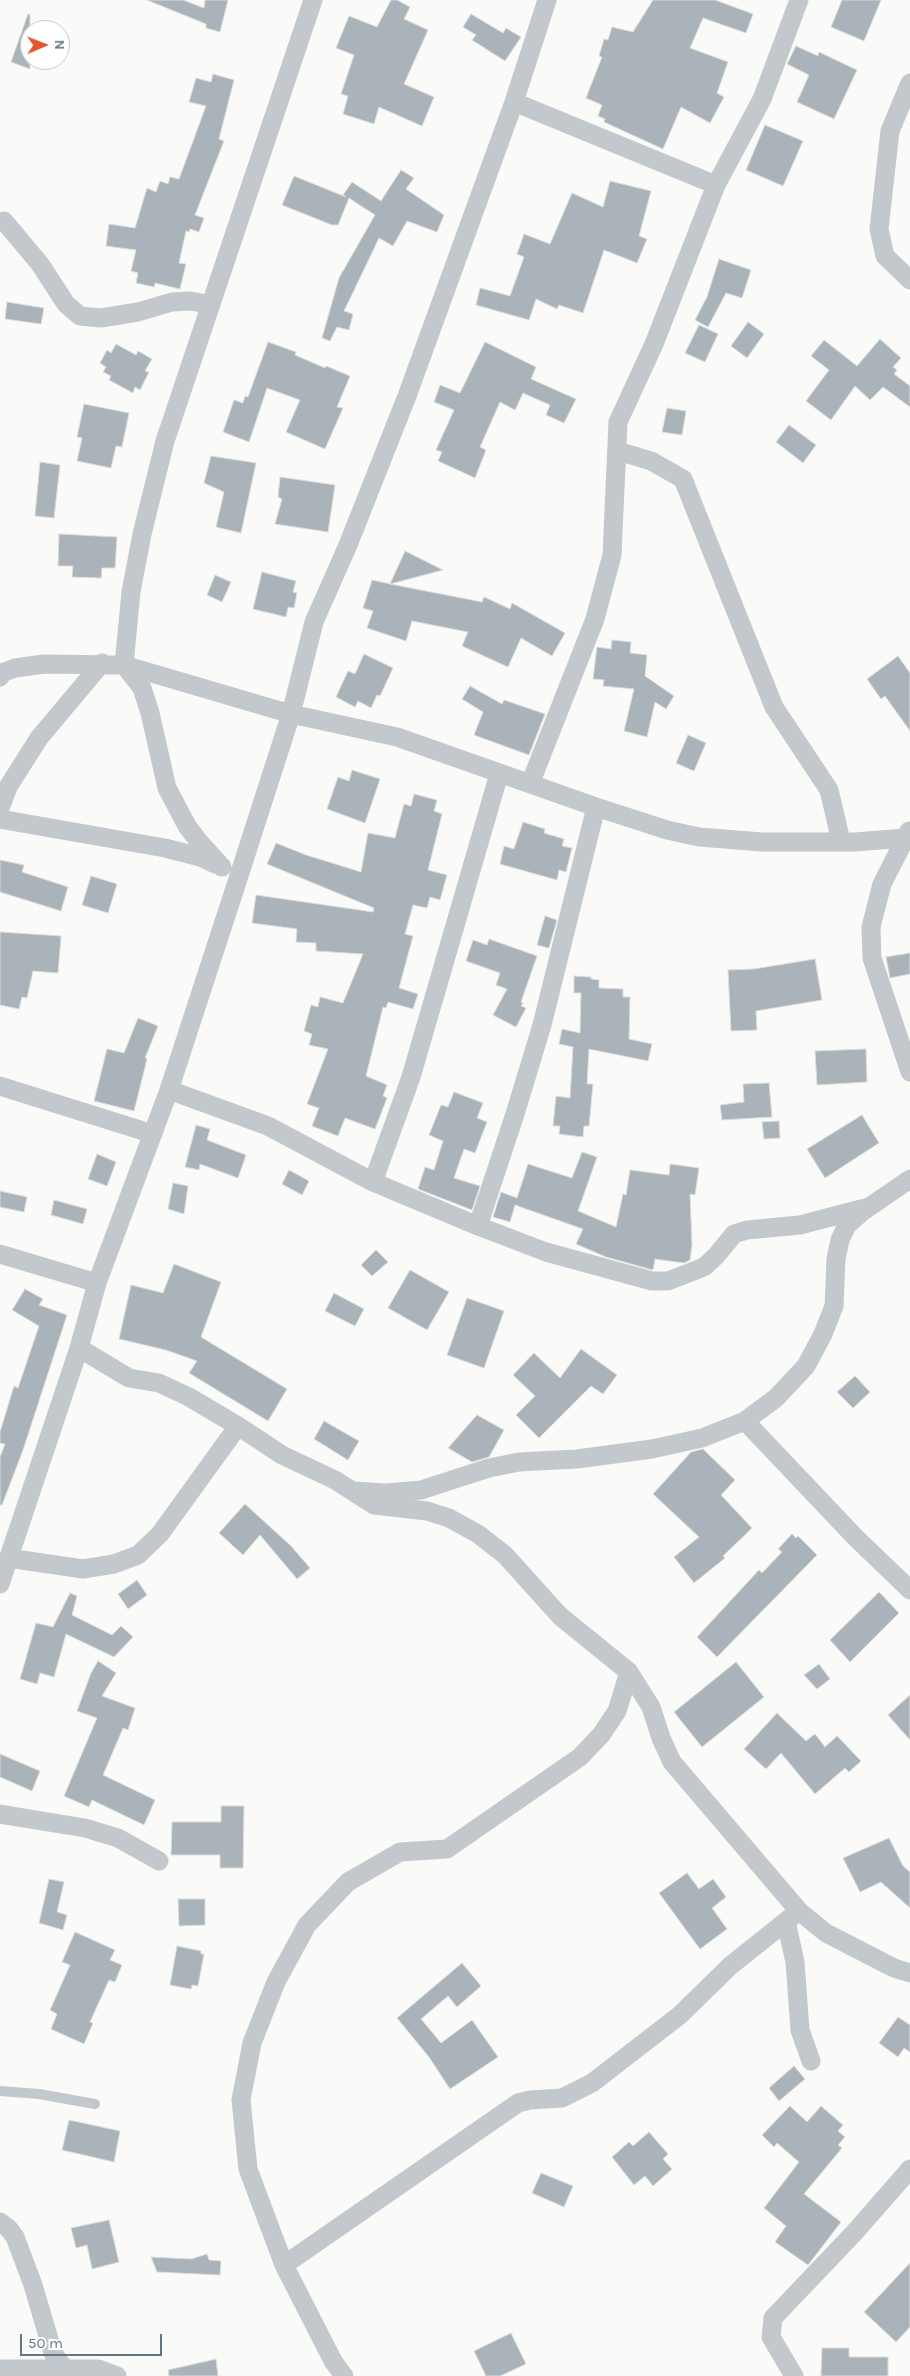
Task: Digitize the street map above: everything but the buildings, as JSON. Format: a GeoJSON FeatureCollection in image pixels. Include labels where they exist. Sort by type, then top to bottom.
{"type":"FeatureCollection","features":[{"type":"Feature","properties":{"kind":"street"},"geometry":{"type":"LineString","coordinates":[[237,882],[200,844],[187,826],[167,788],[150,713],[142,688],[124,665],[130,592],[165,442],[313,0]]}},
{"type":"Feature","properties":{"kind":"street"},"geometry":{"type":"LineString","coordinates":[[0,1584],[80,1348],[97,1283],[169,1090],[237,882],[291,714],[314,622],[348,545],[407,396],[514,102],[548,0]]}},
{"type":"Feature","properties":{"kind":"street"},"geometry":{"type":"LineString","coordinates":[[530,784],[595,619],[612,555],[618,422],[654,344],[716,185],[762,99],[799,0]]}},
{"type":"Feature","properties":{"kind":"street"},"geometry":{"type":"LineString","coordinates":[[910,83],[890,131],[879,229],[885,256],[910,280]]}},
{"type":"Feature","properties":{"kind":"street"},"geometry":{"type":"LineString","coordinates":[[514,102],[716,185]]}},
{"type":"Feature","properties":{"kind":"street"},"geometry":{"type":"LineString","coordinates":[[4,221],[40,264],[66,304],[80,316],[101,318],[138,312],[172,302],[191,301],[211,305]]}},
{"type":"Feature","properties":{"kind":"street"},"geometry":{"type":"LineString","coordinates":[[618,451],[651,461],[684,479],[774,708],[828,790],[841,841]]}},
{"type":"Feature","properties":{"kind":"street"},"geometry":{"type":"LineString","coordinates":[[0,808],[8,787],[39,738],[102,663]]}},
{"type":"Feature","properties":{"kind":"street"},"geometry":{"type":"LineString","coordinates":[[1,675],[15,668],[44,664],[102,663],[124,665],[291,714],[397,738],[596,807],[668,830],[699,837],[735,842],[841,841],[908,834]]}},
{"type":"Feature","properties":{"kind":"street"},"geometry":{"type":"LineString","coordinates":[[374,1182],[411,1078],[499,774]]}},
{"type":"Feature","properties":{"kind":"street"},"geometry":{"type":"LineString","coordinates":[[478,1226],[542,1026],[596,807]]}},
{"type":"Feature","properties":{"kind":"street"},"geometry":{"type":"LineString","coordinates":[[0,819],[165,848],[200,857],[222,867]]}},
{"type":"Feature","properties":{"kind":"street"},"geometry":{"type":"LineString","coordinates":[[908,834],[882,884],[871,927],[872,958],[910,1072]]}},
{"type":"Feature","properties":{"kind":"street"},"geometry":{"type":"LineString","coordinates":[[0,1086],[153,1134]]}},
{"type":"Feature","properties":{"kind":"street"},"geometry":{"type":"LineString","coordinates":[[169,1090],[268,1126],[374,1182],[478,1226],[546,1252],[652,1281],[668,1281],[704,1267],[734,1234],[747,1230],[800,1225],[869,1207]]}},
{"type":"Feature","properties":{"kind":"street"},"geometry":{"type":"LineString","coordinates":[[352,1491],[421,1490],[489,1468],[519,1462],[578,1459],[652,1449],[702,1438],[744,1421],[776,1398],[806,1366],[824,1334],[834,1306],[836,1259],[840,1240],[847,1225],[869,1207],[910,1180]]}},
{"type":"Feature","properties":{"kind":"street"},"geometry":{"type":"LineString","coordinates":[[0,1254],[97,1283]]}},
{"type":"Feature","properties":{"kind":"street"},"geometry":{"type":"LineString","coordinates":[[80,1348],[129,1378],[159,1383],[238,1426],[282,1455],[335,1480],[374,1505],[427,1511],[449,1518],[478,1534],[505,1555],[560,1616],[629,1672],[651,1706],[660,1738],[672,1762],[792,1916],[910,1973]]}},
{"type":"Feature","properties":{"kind":"street"},"geometry":{"type":"LineString","coordinates":[[744,1421],[855,1538],[910,1590]]}},
{"type":"Feature","properties":{"kind":"street"},"geometry":{"type":"LineString","coordinates":[[8,1558],[83,1569],[114,1564],[138,1555],[160,1534],[238,1426]]}},
{"type":"Feature","properties":{"kind":"street"},"geometry":{"type":"LineString","coordinates":[[344,2376],[333,2361],[284,2265],[248,2169],[241,2100],[252,2043],[276,1982],[307,1925],[348,1882],[400,1852],[447,1849],[580,1756],[601,1735],[617,1711],[629,1672]]}},
{"type":"Feature","properties":{"kind":"street"},"geometry":{"type":"LineString","coordinates":[[0,1814],[85,1828],[118,1838],[159,1861]]}},
{"type":"Feature","properties":{"kind":"street"},"geometry":{"type":"LineString","coordinates":[[792,1916],[800,2030],[812,2061]]}},
{"type":"Feature","properties":{"kind":"street"},"geometry":{"type":"LineString","coordinates":[[284,2265],[518,2103],[530,2100],[562,2098],[592,2083],[680,2015],[730,1966],[792,1916]]}},
{"type":"Feature","properties":{"kind":"street"},"geometry":{"type":"LineString","coordinates":[[794,2376],[771,2337],[773,2318],[854,2233],[910,2169]]}},
{"type":"Feature","properties":{"kind":"street"},"geometry":{"type":"LineString","coordinates":[[0,2222],[15,2237],[33,2286],[53,2352],[64,2368]]}},
{"type":"Feature","properties":{"kind":"street"},"geometry":{"type":"LineString","coordinates":[[0,2368],[98,2370],[117,2376]]}},
{"type":"Feature","properties":{"kind":"lane"},"geometry":{"type":"LineString","coordinates":[[0,2091],[39,2094],[95,2104]]}}]}
